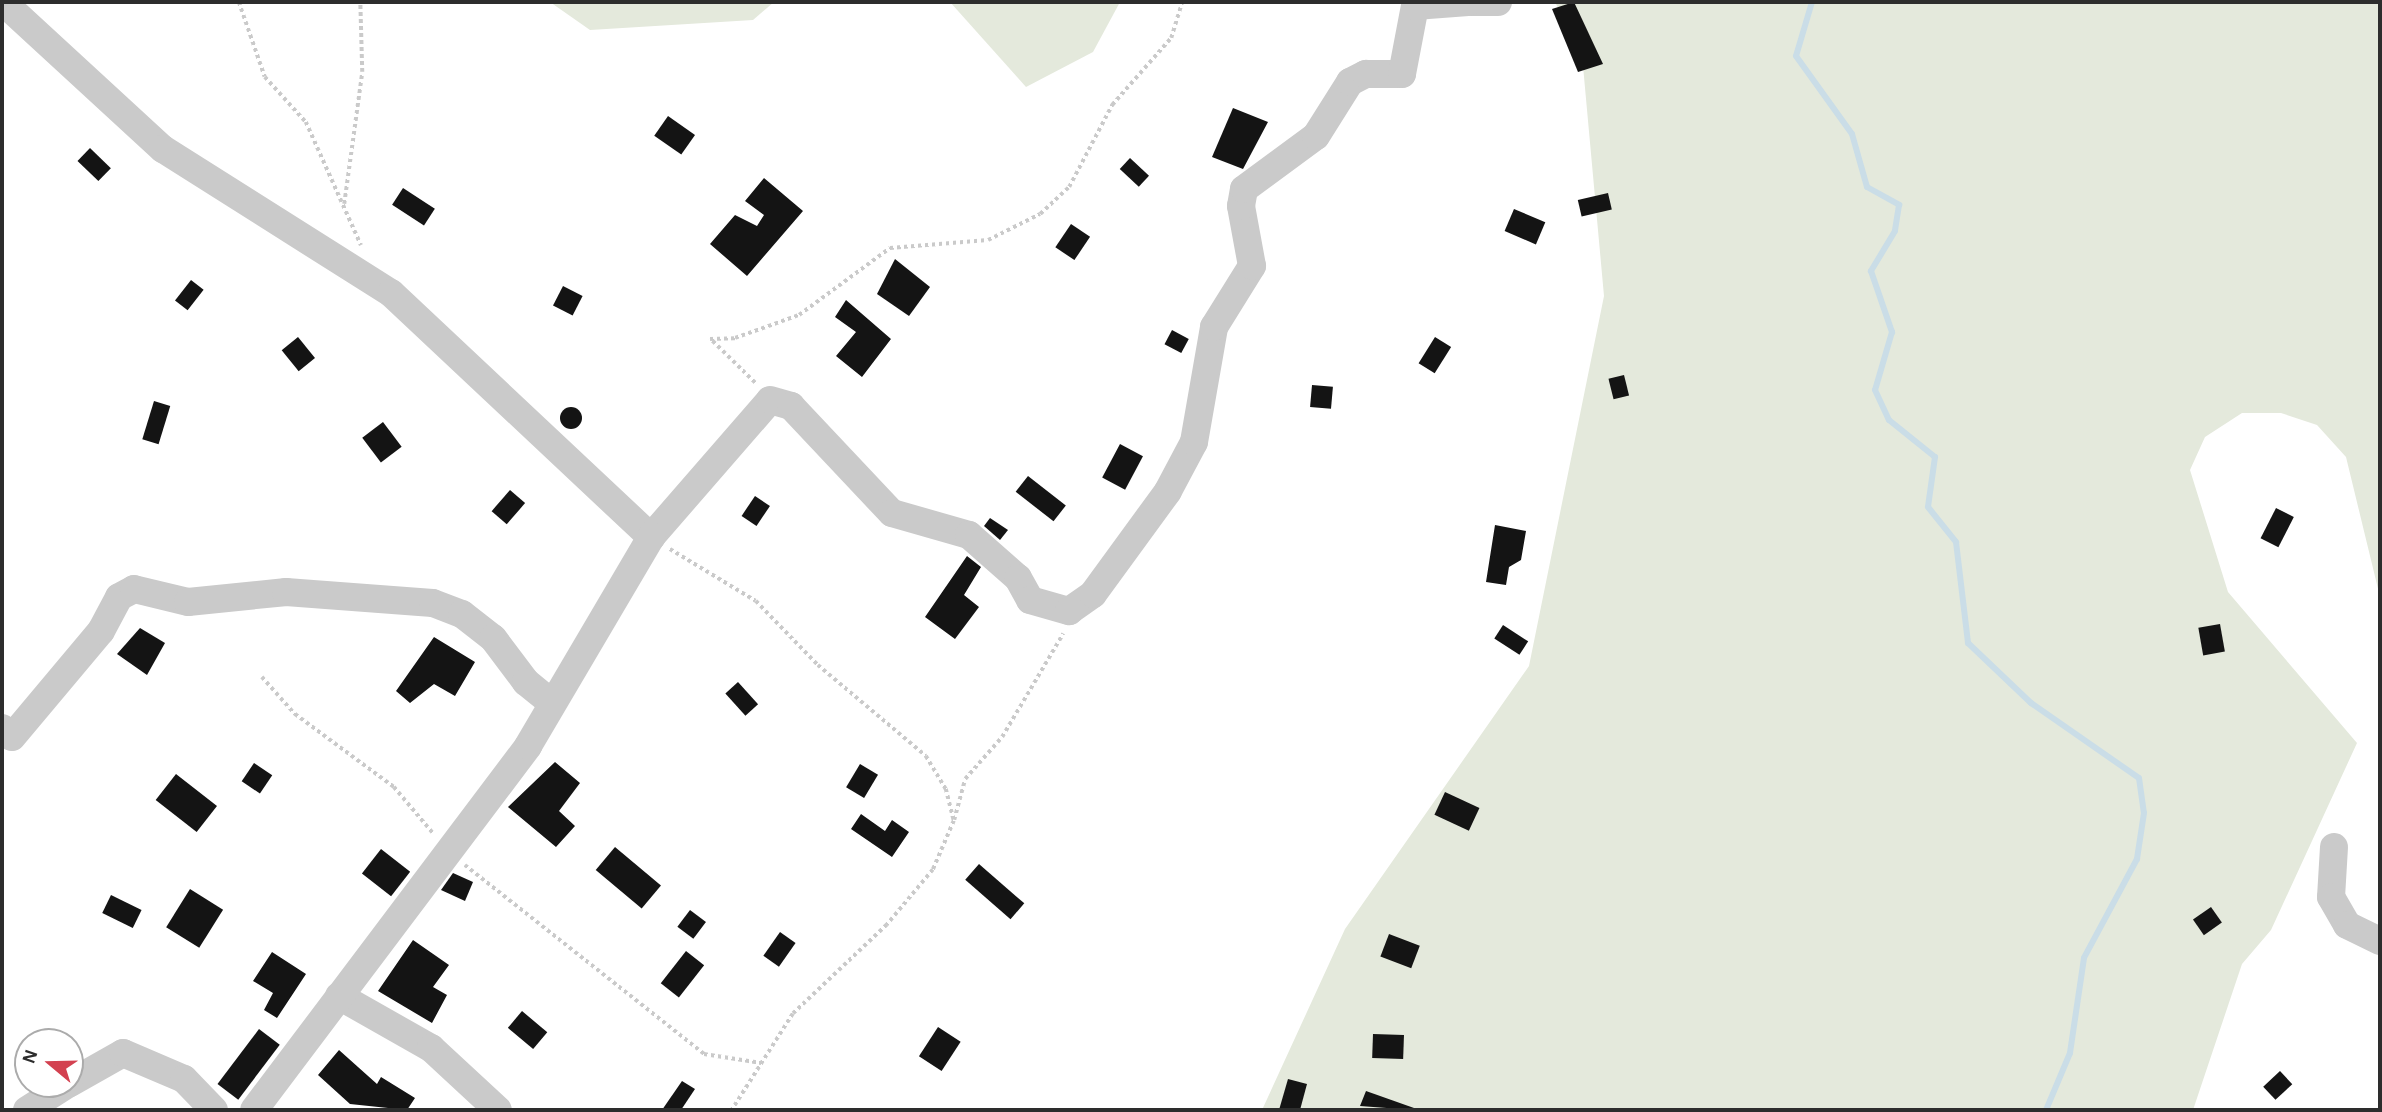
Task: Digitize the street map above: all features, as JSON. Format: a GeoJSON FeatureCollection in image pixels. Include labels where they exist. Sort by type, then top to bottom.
{"type":"FeatureCollection","features":[{"type":"Feature","properties":{"kind":"street"},"geometry":{"type":"LineString","coordinates":[[254,1110],[339,996],[452,855],[552,703],[651,537],[770,400],[791,406],[892,513],[969,535],[1018,578],[1030,600],[1069,611],[1093,593],[1168,491],[1194,442],[1214,327],[1252,266],[1241,206],[1244,189],[1316,136],[1350,82],[1366,74],[1402,74],[1415,6],[1497,2]]}},
{"type":"Feature","properties":{"kind":"street"},"geometry":{"type":"LineString","coordinates":[[4,4],[163,149],[391,293],[651,537]]}},
{"type":"Feature","properties":{"kind":"street"},"geometry":{"type":"LineString","coordinates":[[2,728],[12,737],[101,631],[118,597],[134,589],[188,603],[286,592],[433,603],[462,614],[493,638],[526,682],[552,703]]}},
{"type":"Feature","properties":{"kind":"street"},"geometry":{"type":"LineString","coordinates":[[2334,848],[2331,897],[2347,925],[2380,941]]}},
{"type":"Feature","properties":{"kind":"street"},"geometry":{"type":"LineString","coordinates":[[339,996],[431,1048],[498,1110]]}},
{"type":"Feature","properties":{"kind":"street"},"geometry":{"type":"LineString","coordinates":[[84,1075],[123,1053],[184,1079],[214,1110]]}},
{"type":"Feature","properties":{"kind":"street"},"geometry":{"type":"LineString","coordinates":[[27,1110],[46,1098]]}},
{"type":"Feature","properties":{"kind":"path"},"geometry":{"type":"LineString","coordinates":[[239,2],[265,78],[306,122],[364,251]]}},
{"type":"Feature","properties":{"kind":"path"},"geometry":{"type":"LineString","coordinates":[[344,206],[362,72],[359,2]]}},
{"type":"Feature","properties":{"kind":"path"},"geometry":{"type":"LineString","coordinates":[[770,400],[710,338],[735,338],[799,315],[890,248],[988,240],[1040,214],[1069,187],[1112,105],[1171,38],[1182,2]]}},
{"type":"Feature","properties":{"kind":"path"},"geometry":{"type":"LineString","coordinates":[[651,537],[756,601],[818,665],[926,756],[946,789],[954,821]]}},
{"type":"Feature","properties":{"kind":"path"},"geometry":{"type":"LineString","coordinates":[[732,1110],[793,1014],[887,925],[933,870],[954,821],[965,779],[981,766],[1050,662],[1069,611]]}},
{"type":"Feature","properties":{"kind":"path"},"geometry":{"type":"LineString","coordinates":[[261,677],[295,714],[394,787],[452,855],[704,1054],[761,1063]]}},
{"type":"Feature","properties":{"kind":"shaded area"},"geometry":{"type":"Polygon","coordinates":[[[550,2],[774,2],[753,20],[590,30],[550,2]]]}},
{"type":"Feature","properties":{"kind":"shaded area"},"geometry":{"type":"Polygon","coordinates":[[[950,2],[1120,2],[1093,52],[1026,87],[950,2]]]}},
{"type":"Feature","properties":{"kind":"shaded area"},"geometry":{"type":"Polygon","coordinates":[[[1555,2],[2380,2],[2380,597],[2346,457],[2317,425],[2281,413],[2242,413],[2205,437],[2190,470],[2228,592],[2357,743],[2271,930],[2242,964],[2193,1110],[1262,1110],[1345,929],[1529,666],[1604,296],[1582,55],[1555,2]]]}},
{"type":"Feature","properties":{"kind":"building"},"geometry":{"type":"Polygon","coordinates":[[[1574,2],[1603,64],[1578,72],[1552,9],[1574,2]]]}},
{"type":"Feature","properties":{"kind":"building"},"geometry":{"type":"Polygon","coordinates":[[[1233,108],[1268,122],[1243,169],[1212,157],[1233,108]]]}},
{"type":"Feature","properties":{"kind":"building"},"geometry":{"type":"Polygon","coordinates":[[[668,116],[695,135],[681,155],[654,136],[668,116]]]}},
{"type":"Feature","properties":{"kind":"building"},"geometry":{"type":"Polygon","coordinates":[[[90,148],[111,168],[98,181],[77,161],[90,148]]]}},
{"type":"Feature","properties":{"kind":"building"},"geometry":{"type":"Polygon","coordinates":[[[1130,158],[1149,176],[1139,187],[1120,169],[1130,158]]]}},
{"type":"Feature","properties":{"kind":"building"},"geometry":{"type":"Polygon","coordinates":[[[764,178],[803,211],[747,276],[710,244],[735,215],[757,226],[764,215],[745,201],[764,178]]]}},
{"type":"Feature","properties":{"kind":"building"},"geometry":{"type":"Polygon","coordinates":[[[403,188],[435,209],[424,225],[392,205],[403,188]]]}},
{"type":"Feature","properties":{"kind":"building"},"geometry":{"type":"Polygon","coordinates":[[[1608,193],[1612,210],[1582,217],[1578,200],[1608,193]]]}},
{"type":"Feature","properties":{"kind":"building"},"geometry":{"type":"Polygon","coordinates":[[[1514,209],[1545,222],[1536,244],[1505,231],[1514,209]]]}},
{"type":"Feature","properties":{"kind":"building"},"geometry":{"type":"Polygon","coordinates":[[[1071,224],[1090,237],[1074,260],[1055,247],[1071,224]]]}},
{"type":"Feature","properties":{"kind":"building"},"geometry":{"type":"Polygon","coordinates":[[[895,259],[930,287],[909,316],[877,294],[895,259]]]}},
{"type":"Feature","properties":{"kind":"building"},"geometry":{"type":"Polygon","coordinates":[[[191,280],[204,290],[188,310],[175,300],[191,280]]]}},
{"type":"Feature","properties":{"kind":"building"},"geometry":{"type":"Polygon","coordinates":[[[563,286],[583,296],[573,316],[553,306],[563,286]]]}},
{"type":"Feature","properties":{"kind":"building"},"geometry":{"type":"Polygon","coordinates":[[[846,300],[891,339],[862,377],[836,356],[856,332],[835,317],[846,300]]]}},
{"type":"Feature","properties":{"kind":"building"},"geometry":{"type":"Polygon","coordinates":[[[1172,330],[1189,339],[1181,353],[1164,344],[1172,330]]]}},
{"type":"Feature","properties":{"kind":"building"},"geometry":{"type":"Polygon","coordinates":[[[298,337],[315,358],[299,371],[282,350],[298,337]]]}},
{"type":"Feature","properties":{"kind":"building"},"geometry":{"type":"Polygon","coordinates":[[[1435,337],[1451,347],[1435,373],[1419,363],[1435,337]]]}},
{"type":"Feature","properties":{"kind":"building"},"geometry":{"type":"Polygon","coordinates":[[[1624,375],[1629,395],[1614,399],[1608,379],[1624,375]]]}},
{"type":"Feature","properties":{"kind":"building"},"geometry":{"type":"Polygon","coordinates":[[[1312,385],[1333,387],[1331,409],[1310,407],[1312,385]]]}},
{"type":"Feature","properties":{"kind":"building"},"geometry":{"type":"Polygon","coordinates":[[[154,401],[170,406],[159,444],[142,439],[154,401]]]}},
{"type":"Feature","properties":{"kind":"building"},"geometry":{"type":"Polygon","coordinates":[[[571,407],[579,410],[582,418],[579,426],[571,429],[563,426],[560,418],[563,410],[571,407]]]}},
{"type":"Feature","properties":{"kind":"building"},"geometry":{"type":"Polygon","coordinates":[[[383,422],[402,447],[381,462],[362,438],[383,422]]]}},
{"type":"Feature","properties":{"kind":"building"},"geometry":{"type":"Polygon","coordinates":[[[1120,444],[1143,456],[1125,490],[1102,478],[1120,444]]]}},
{"type":"Feature","properties":{"kind":"building"},"geometry":{"type":"Polygon","coordinates":[[[1028,476],[1066,506],[1054,521],[1016,492],[1028,476]]]}},
{"type":"Feature","properties":{"kind":"building"},"geometry":{"type":"Polygon","coordinates":[[[510,490],[525,503],[507,524],[492,511],[510,490]]]}},
{"type":"Feature","properties":{"kind":"building"},"geometry":{"type":"Polygon","coordinates":[[[755,496],[770,506],[757,526],[742,516],[755,496]]]}},
{"type":"Feature","properties":{"kind":"building"},"geometry":{"type":"Polygon","coordinates":[[[2276,508],[2294,517],[2278,547],[2261,538],[2276,508]]]}},
{"type":"Feature","properties":{"kind":"building"},"geometry":{"type":"Polygon","coordinates":[[[990,518],[1008,530],[1000,540],[984,526],[990,518]]]}},
{"type":"Feature","properties":{"kind":"building"},"geometry":{"type":"Polygon","coordinates":[[[1495,525],[1526,531],[1521,560],[1509,567],[1506,585],[1486,582],[1495,525]]]}},
{"type":"Feature","properties":{"kind":"building"},"geometry":{"type":"Polygon","coordinates":[[[967,556],[981,567],[964,595],[979,607],[955,639],[925,617],[967,556]]]}},
{"type":"Feature","properties":{"kind":"building"},"geometry":{"type":"Polygon","coordinates":[[[2220,624],[2225,652],[2203,655],[2198,628],[2220,624]]]}},
{"type":"Feature","properties":{"kind":"building"},"geometry":{"type":"Polygon","coordinates":[[[1503,625],[1528,641],[1519,655],[1494,638],[1503,625]]]}},
{"type":"Feature","properties":{"kind":"building"},"geometry":{"type":"Polygon","coordinates":[[[140,628],[165,643],[147,675],[117,654],[140,628]]]}},
{"type":"Feature","properties":{"kind":"building"},"geometry":{"type":"Polygon","coordinates":[[[434,637],[475,662],[455,696],[434,684],[410,703],[396,691],[434,637]]]}},
{"type":"Feature","properties":{"kind":"building"},"geometry":{"type":"Polygon","coordinates":[[[738,682],[758,704],[745,716],[725,693],[738,682]]]}},
{"type":"Feature","properties":{"kind":"building"},"geometry":{"type":"Polygon","coordinates":[[[555,762],[580,783],[559,811],[575,826],[556,847],[508,807],[555,762]]]}},
{"type":"Feature","properties":{"kind":"building"},"geometry":{"type":"Polygon","coordinates":[[[254,763],[272,775],[260,794],[242,781],[254,763]]]}},
{"type":"Feature","properties":{"kind":"building"},"geometry":{"type":"Polygon","coordinates":[[[860,764],[878,775],[864,798],[846,787],[860,764]]]}},
{"type":"Feature","properties":{"kind":"building"},"geometry":{"type":"Polygon","coordinates":[[[176,774],[217,806],[197,832],[156,800],[176,774]]]}},
{"type":"Feature","properties":{"kind":"building"},"geometry":{"type":"Polygon","coordinates":[[[1445,792],[1479,808],[1469,831],[1434,815],[1445,792]]]}},
{"type":"Feature","properties":{"kind":"building"},"geometry":{"type":"Polygon","coordinates":[[[861,814],[885,831],[892,820],[909,832],[892,857],[851,829],[861,814]]]}},
{"type":"Feature","properties":{"kind":"building"},"geometry":{"type":"Polygon","coordinates":[[[615,847],[661,886],[642,909],[596,870],[615,847]]]}},
{"type":"Feature","properties":{"kind":"building"},"geometry":{"type":"Polygon","coordinates":[[[381,849],[410,872],[391,896],[362,873],[381,849]]]}},
{"type":"Feature","properties":{"kind":"building"},"geometry":{"type":"Polygon","coordinates":[[[979,864],[1024,903],[1011,919],[965,880],[979,864]]]}},
{"type":"Feature","properties":{"kind":"building"},"geometry":{"type":"Polygon","coordinates":[[[453,873],[473,882],[465,901],[441,890],[453,873]]]}},
{"type":"Feature","properties":{"kind":"building"},"geometry":{"type":"Polygon","coordinates":[[[190,889],[223,910],[199,948],[166,927],[190,889]]]}},
{"type":"Feature","properties":{"kind":"building"},"geometry":{"type":"Polygon","coordinates":[[[111,895],[142,910],[133,928],[102,913],[111,895]]]}},
{"type":"Feature","properties":{"kind":"building"},"geometry":{"type":"Polygon","coordinates":[[[2211,907],[2222,923],[2204,935],[2193,920],[2211,907]]]}},
{"type":"Feature","properties":{"kind":"building"},"geometry":{"type":"Polygon","coordinates":[[[690,910],[706,922],[693,939],[677,927],[690,910]]]}},
{"type":"Feature","properties":{"kind":"building"},"geometry":{"type":"Polygon","coordinates":[[[780,932],[796,943],[779,967],[763,956],[780,932]]]}},
{"type":"Feature","properties":{"kind":"building"},"geometry":{"type":"Polygon","coordinates":[[[1389,934],[1420,946],[1411,968],[1380,956],[1389,934]]]}},
{"type":"Feature","properties":{"kind":"building"},"geometry":{"type":"Polygon","coordinates":[[[413,940],[449,965],[433,987],[447,995],[432,1023],[378,991],[413,940]]]}},
{"type":"Feature","properties":{"kind":"building"},"geometry":{"type":"Polygon","coordinates":[[[686,951],[704,965],[679,997],[661,983],[686,951]]]}},
{"type":"Feature","properties":{"kind":"building"},"geometry":{"type":"Polygon","coordinates":[[[272,952],[306,974],[277,1018],[264,1010],[273,993],[253,981],[272,952]]]}},
{"type":"Feature","properties":{"kind":"building"},"geometry":{"type":"Polygon","coordinates":[[[522,1011],[547,1032],[533,1049],[508,1028],[522,1011]]]}},
{"type":"Feature","properties":{"kind":"building"},"geometry":{"type":"Polygon","coordinates":[[[938,1027],[961,1042],[942,1071],[919,1056],[938,1027]]]}},
{"type":"Feature","properties":{"kind":"building"},"geometry":{"type":"Polygon","coordinates":[[[259,1029],[280,1045],[238,1100],[217,1084],[259,1029]]]}},
{"type":"Feature","properties":{"kind":"building"},"geometry":{"type":"Polygon","coordinates":[[[1373,1034],[1404,1035],[1403,1059],[1372,1058],[1373,1034]]]}},
{"type":"Feature","properties":{"kind":"building"},"geometry":{"type":"Polygon","coordinates":[[[339,1050],[377,1084],[381,1077],[415,1098],[407,1110],[350,1104],[318,1075],[339,1050]]]}},
{"type":"Feature","properties":{"kind":"building"},"geometry":{"type":"Polygon","coordinates":[[[2280,1071],[2292,1084],[2275,1100],[2263,1087],[2280,1071]]]}},
{"type":"Feature","properties":{"kind":"building"},"geometry":{"type":"Polygon","coordinates":[[[1288,1079],[1307,1084],[1300,1110],[1279,1110],[1288,1079]]]}},
{"type":"Feature","properties":{"kind":"building"},"geometry":{"type":"Polygon","coordinates":[[[682,1081],[695,1089],[681,1110],[662,1110],[682,1081]]]}},
{"type":"Feature","properties":{"kind":"building"},"geometry":{"type":"Polygon","coordinates":[[[1366,1091],[1414,1108],[1360,1106],[1366,1091]]]}},
{"type":"Feature","properties":{"kind":"waterway"},"geometry":{"type":"LineString","coordinates":[[1812,2],[1796,56],[1852,134],[1867,187],[1899,205],[1895,231],[1871,271],[1892,332],[1875,390],[1889,420],[1935,457],[1928,507],[1956,542],[1968,643],[2031,703],[2139,778],[2144,813],[2137,859],[2084,958],[2070,1053],[2046,1110]]}}]}
